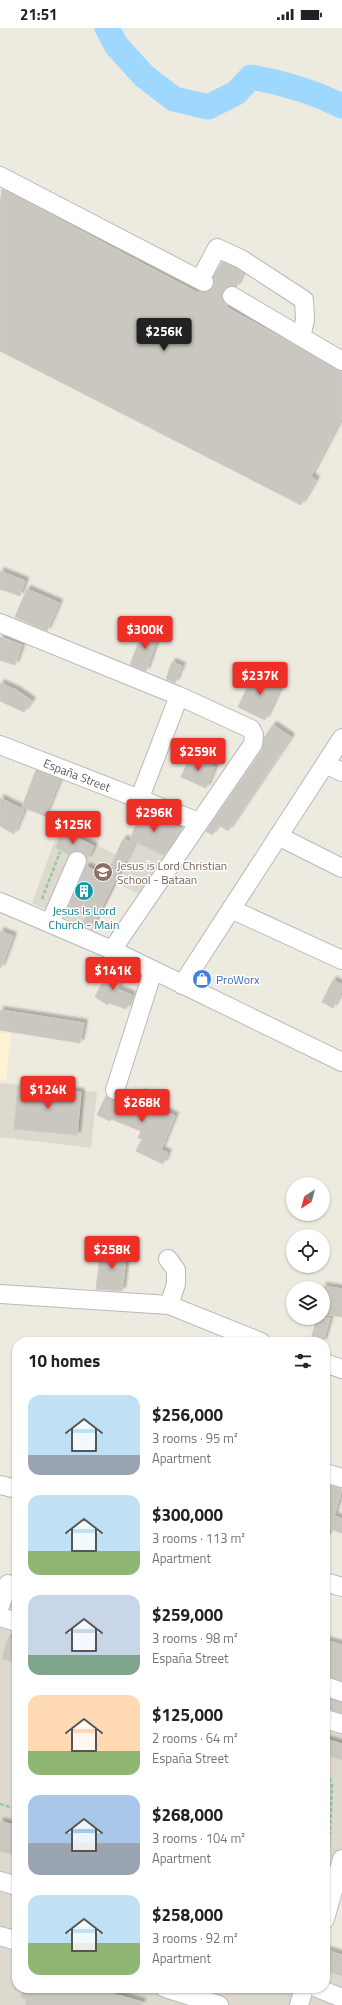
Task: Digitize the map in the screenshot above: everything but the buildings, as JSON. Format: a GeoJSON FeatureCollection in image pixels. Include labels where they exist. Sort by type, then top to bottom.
{"type":"FeatureCollection","features":[{"type":"Feature","properties":{"kind":"street"},"geometry":{"type":"LineString","coordinates":[[0,176],[202,281],[217,248],[241,259],[304,300],[305,320],[301,337]]}},
{"type":"Feature","properties":{"kind":"street"},"geometry":{"type":"LineString","coordinates":[[232,296],[342,361]]}},
{"type":"Feature","properties":{"kind":"street"},"geometry":{"type":"LineString","coordinates":[[0,623],[179,696],[252,729],[254,735],[253,744],[112,950]]}},
{"type":"Feature","properties":{"kind":"street"},"geometry":{"type":"LineString","coordinates":[[139,800],[179,696]]}},
{"type":"Feature","properties":{"kind":"street"},"geometry":{"type":"LineString","coordinates":[[182,985],[342,738]]}},
{"type":"Feature","properties":{"kind":"street","name":"España Street"},"geometry":{"type":"LineString","coordinates":[[0,745],[199,822]]}},
{"type":"Feature","properties":{"kind":"street"},"geometry":{"type":"LineString","coordinates":[[325,764],[342,772]]}},
{"type":"Feature","properties":{"kind":"street"},"geometry":{"type":"LineString","coordinates":[[278,836],[342,868]]}},
{"type":"Feature","properties":{"kind":"street"},"geometry":{"type":"LineString","coordinates":[[50,923],[77,861]]}},
{"type":"Feature","properties":{"kind":"street"},"geometry":{"type":"LineString","coordinates":[[0,902],[112,950],[342,1062]]}},
{"type":"Feature","properties":{"kind":"street"},"geometry":{"type":"LineString","coordinates":[[231,909],[342,960]]}},
{"type":"Feature","properties":{"kind":"street"},"geometry":{"type":"LineString","coordinates":[[115,1090],[153,971]]}},
{"type":"Feature","properties":{"kind":"street"},"geometry":{"type":"LineString","coordinates":[[168,1259],[176,1270],[176,1284],[169,1305]]}},
{"type":"Feature","properties":{"kind":"street"},"geometry":{"type":"LineString","coordinates":[[0,1294],[169,1305],[234,1337]]}},
{"type":"Feature","properties":{"kind":"street"},"geometry":{"type":"LineString","coordinates":[[330,1365],[342,1369]]}},
{"type":"Feature","properties":{"kind":"street"},"geometry":{"type":"LineString","coordinates":[[330,1474],[342,1478]]}},
{"type":"Feature","properties":{"kind":"street"},"geometry":{"type":"LineString","coordinates":[[0,1485],[12,1488]]}},
{"type":"Feature","properties":{"kind":"street"},"geometry":{"type":"LineString","coordinates":[[330,1583],[342,1587]]}},
{"type":"Feature","properties":{"kind":"street"},"geometry":{"type":"LineString","coordinates":[[0,1606],[8,1584]]}},
{"type":"Feature","properties":{"kind":"street"},"geometry":{"type":"LineString","coordinates":[[0,1617],[12,1621]]}},
{"type":"Feature","properties":{"kind":"street"},"geometry":{"type":"LineString","coordinates":[[330,1688],[342,1692]]}},
{"type":"Feature","properties":{"kind":"street"},"geometry":{"type":"LineString","coordinates":[[330,1720],[342,1724]]}},
{"type":"Feature","properties":{"kind":"street"},"geometry":{"type":"LineString","coordinates":[[330,1889],[335,1859]]}},
{"type":"Feature","properties":{"kind":"street"},"geometry":{"type":"LineString","coordinates":[[0,1880],[12,1884]]}},
{"type":"Feature","properties":{"kind":"street"},"geometry":{"type":"LineString","coordinates":[[0,1936],[12,1940]]}},
{"type":"Feature","properties":{"kind":"street"},"geometry":{"type":"LineString","coordinates":[[181,1993],[218,2005]]}},
{"type":"Feature","properties":{"kind":"street"},"geometry":{"type":"LineString","coordinates":[[299,2005],[303,1993]]}},
{"type":"Feature","properties":{"kind":"street"},"geometry":{"type":"LineString","coordinates":[[330,1993],[342,1998]]}},
{"type":"Feature","properties":{"kind":"path"},"geometry":{"type":"LineString","coordinates":[[41,901],[60,852]]}},
{"type":"Feature","properties":{"kind":"path"},"geometry":{"type":"LineString","coordinates":[[330,1781],[332,1786],[335,1859]]}},
{"type":"Feature","properties":{"kind":"path"},"geometry":{"type":"LineString","coordinates":[[0,1804],[12,1807]]}},
{"type":"Feature","properties":{"kind":"shaded area","name":"Jesus is Lord Christian School - Bataan"},"geometry":{"type":"Polygon","coordinates":[[[60,826],[128,861],[138,839],[173,857],[145,897],[117,883],[93,931],[32,903],[60,826]]]}},
{"type":"Feature","properties":{"kind":"shaded area"},"geometry":{"type":"Polygon","coordinates":[[[0,1033],[11,1034],[6,1081],[0,1080],[0,1033]]]}},
{"type":"Feature","properties":{"kind":"shaded area"},"geometry":{"type":"Polygon","coordinates":[[[0,1083],[97,1092],[91,1148],[0,1137],[0,1083]]]}},
{"type":"Feature","properties":{"kind":"shaded area"},"geometry":{"type":"Polygon","coordinates":[[[0,1588],[12,1592],[12,1993],[330,1993],[330,1973],[342,1977],[342,2005],[0,2005],[0,1588]]]}},
{"type":"Feature","properties":{"kind":"shaded area"},"geometry":{"type":"Polygon","coordinates":[[[330,1692],[342,1696],[342,1886],[330,1926],[330,1692]]]}},
{"type":"Feature","properties":{"kind":"waterway"},"geometry":{"type":"LineString","coordinates":[[107,28],[116,45],[144,76],[174,99],[208,107],[236,93],[251,77],[298,88],[342,106]]}},
{"type":"Feature","properties":{"kind":"tunnel"},"geometry":{"type":"LineString","coordinates":[[204,282],[232,296]]}},
{"type":"Feature","properties":{"kind":"place","name":"Jesus is Lord Christian School - Bataan"},"geometry":{"type":"Point","coordinates":[103,872]}},
{"type":"Feature","properties":{"kind":"place","name":"Jesus Is Lord Church - Main"},"geometry":{"type":"Point","coordinates":[84,891]}},
{"type":"Feature","properties":{"kind":"place","name":"ProWorx"},"geometry":{"type":"Point","coordinates":[202,979]}}]}
